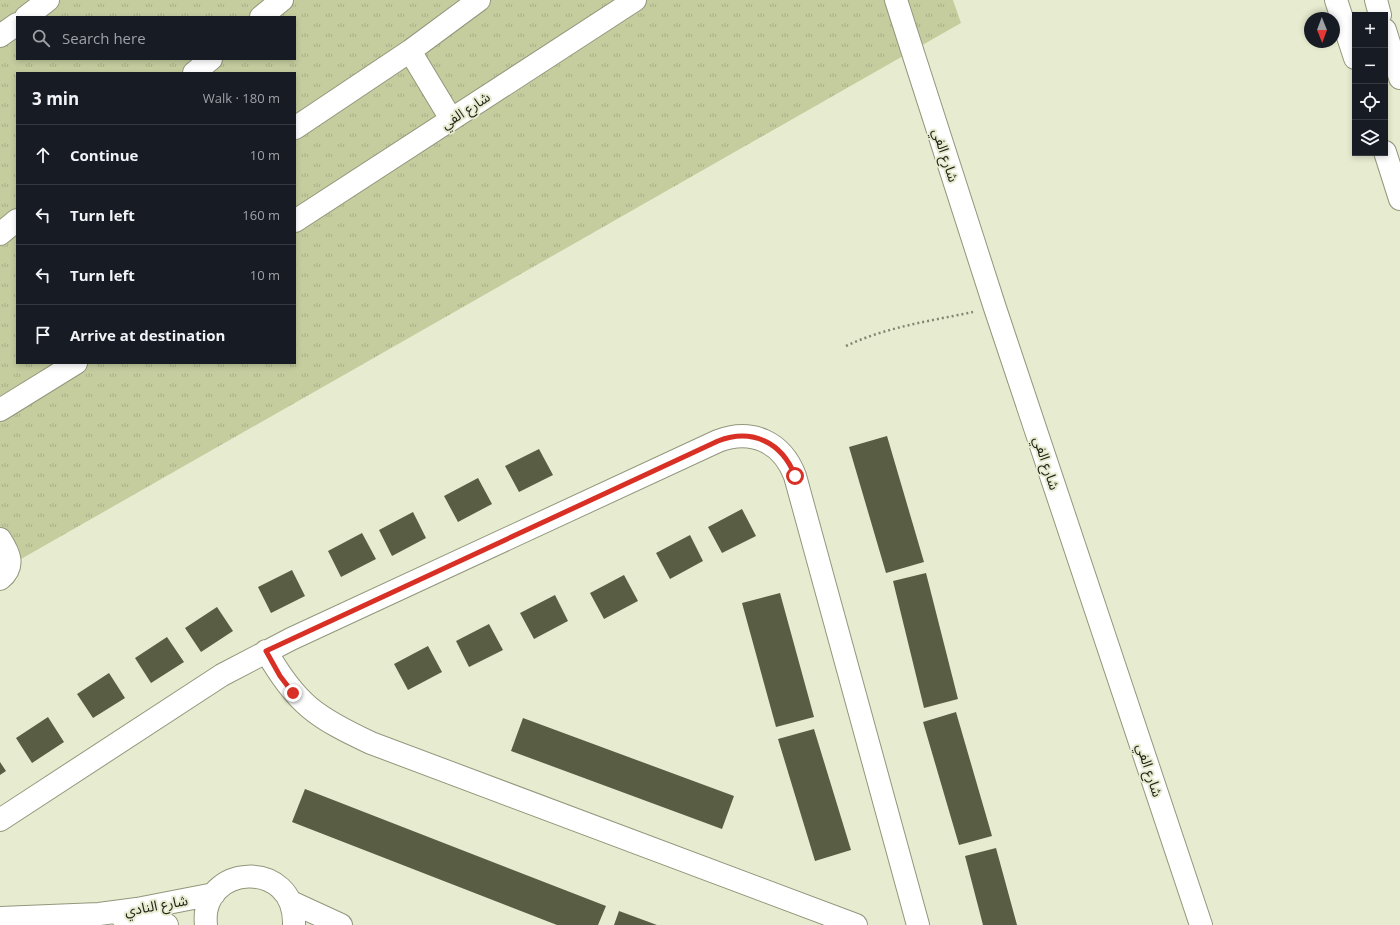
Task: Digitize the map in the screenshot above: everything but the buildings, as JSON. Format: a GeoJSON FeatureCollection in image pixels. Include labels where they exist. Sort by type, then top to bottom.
{"type":"FeatureCollection","features":[{"type":"Feature","properties":{"kind":"street"},"geometry":{"type":"LineString","coordinates":[[27,16],[48,0]]}},
{"type":"Feature","properties":{"kind":"street"},"geometry":{"type":"LineString","coordinates":[[263,16],[282,0]]}},
{"type":"Feature","properties":{"kind":"street"},"geometry":{"type":"LineString","coordinates":[[296,127],[410,51],[479,0]]}},
{"type":"Feature","properties":{"kind":"street","name":"شارع الفي"},"geometry":{"type":"LineString","coordinates":[[296,220],[635,0]]}},
{"type":"Feature","properties":{"kind":"street","name":"شارع الفي"},"geometry":{"type":"LineString","coordinates":[[896,0],[995,308],[1201,925]]}},
{"type":"Feature","properties":{"kind":"street"},"geometry":{"type":"LineString","coordinates":[[1336,0],[1352,49]]}},
{"type":"Feature","properties":{"kind":"street"},"geometry":{"type":"LineString","coordinates":[[1376,0],[1379,12]]}},
{"type":"Feature","properties":{"kind":"street"},"geometry":{"type":"LineString","coordinates":[[0,36],[16,25]]}},
{"type":"Feature","properties":{"kind":"street"},"geometry":{"type":"LineString","coordinates":[[1388,40],[1400,78]]}},
{"type":"Feature","properties":{"kind":"street"},"geometry":{"type":"LineString","coordinates":[[410,51],[451,119]]}},
{"type":"Feature","properties":{"kind":"street"},"geometry":{"type":"LineString","coordinates":[[195,72],[210,60]]}},
{"type":"Feature","properties":{"kind":"street"},"geometry":{"type":"LineString","coordinates":[[1386,156],[1400,199]]}},
{"type":"Feature","properties":{"kind":"street"},"geometry":{"type":"LineString","coordinates":[[0,234],[16,221]]}},
{"type":"Feature","properties":{"kind":"street"},"geometry":{"type":"LineString","coordinates":[[0,410],[74,364]]}},
{"type":"Feature","properties":{"kind":"street"},"geometry":{"type":"LineString","coordinates":[[0,820],[222,676],[266,651],[718,441],[729,437],[743,436],[757,438],[770,443],[781,452],[790,463],[795,476],[918,925]]}},
{"type":"Feature","properties":{"kind":"street"},"geometry":{"type":"LineString","coordinates":[[0,539],[8,552],[10,562],[5,575],[0,579]]}},
{"type":"Feature","properties":{"kind":"street"},"geometry":{"type":"LineString","coordinates":[[266,651],[280,676],[293,693],[309,708],[347,732],[371,743],[856,925]]}},
{"type":"Feature","properties":{"kind":"street"},"geometry":{"type":"LineString","coordinates":[[206,925],[208,906],[214,894],[223,884],[235,878],[255,876],[274,882],[284,891],[291,902],[294,914],[294,925]]}},
{"type":"Feature","properties":{"kind":"street","name":"شارع النادي"},"geometry":{"type":"LineString","coordinates":[[0,918],[99,914],[160,905],[214,894]]}},
{"type":"Feature","properties":{"kind":"street"},"geometry":{"type":"LineString","coordinates":[[291,902],[341,925]]}},
{"type":"Feature","properties":{"kind":"street","name":"شارع النادي"},"geometry":{"type":"LineString","coordinates":[[99,914],[167,925]]}},
{"type":"Feature","properties":{"kind":"path"},"geometry":{"type":"LineString","coordinates":[[846,346],[885,330],[995,308]]}},
{"type":"Feature","properties":{"kind":"green space"},"geometry":{"type":"Polygon","coordinates":[[[0,0],[953,0],[961,23],[0,571],[0,0]]]}},
{"type":"Feature","properties":{"kind":"route"},"geometry":{"type":"LineString","coordinates":[[293,693],[280,676],[266,651],[718,441],[729,437],[743,436],[757,438],[770,443],[781,452],[790,463],[795,476]]}}]}
